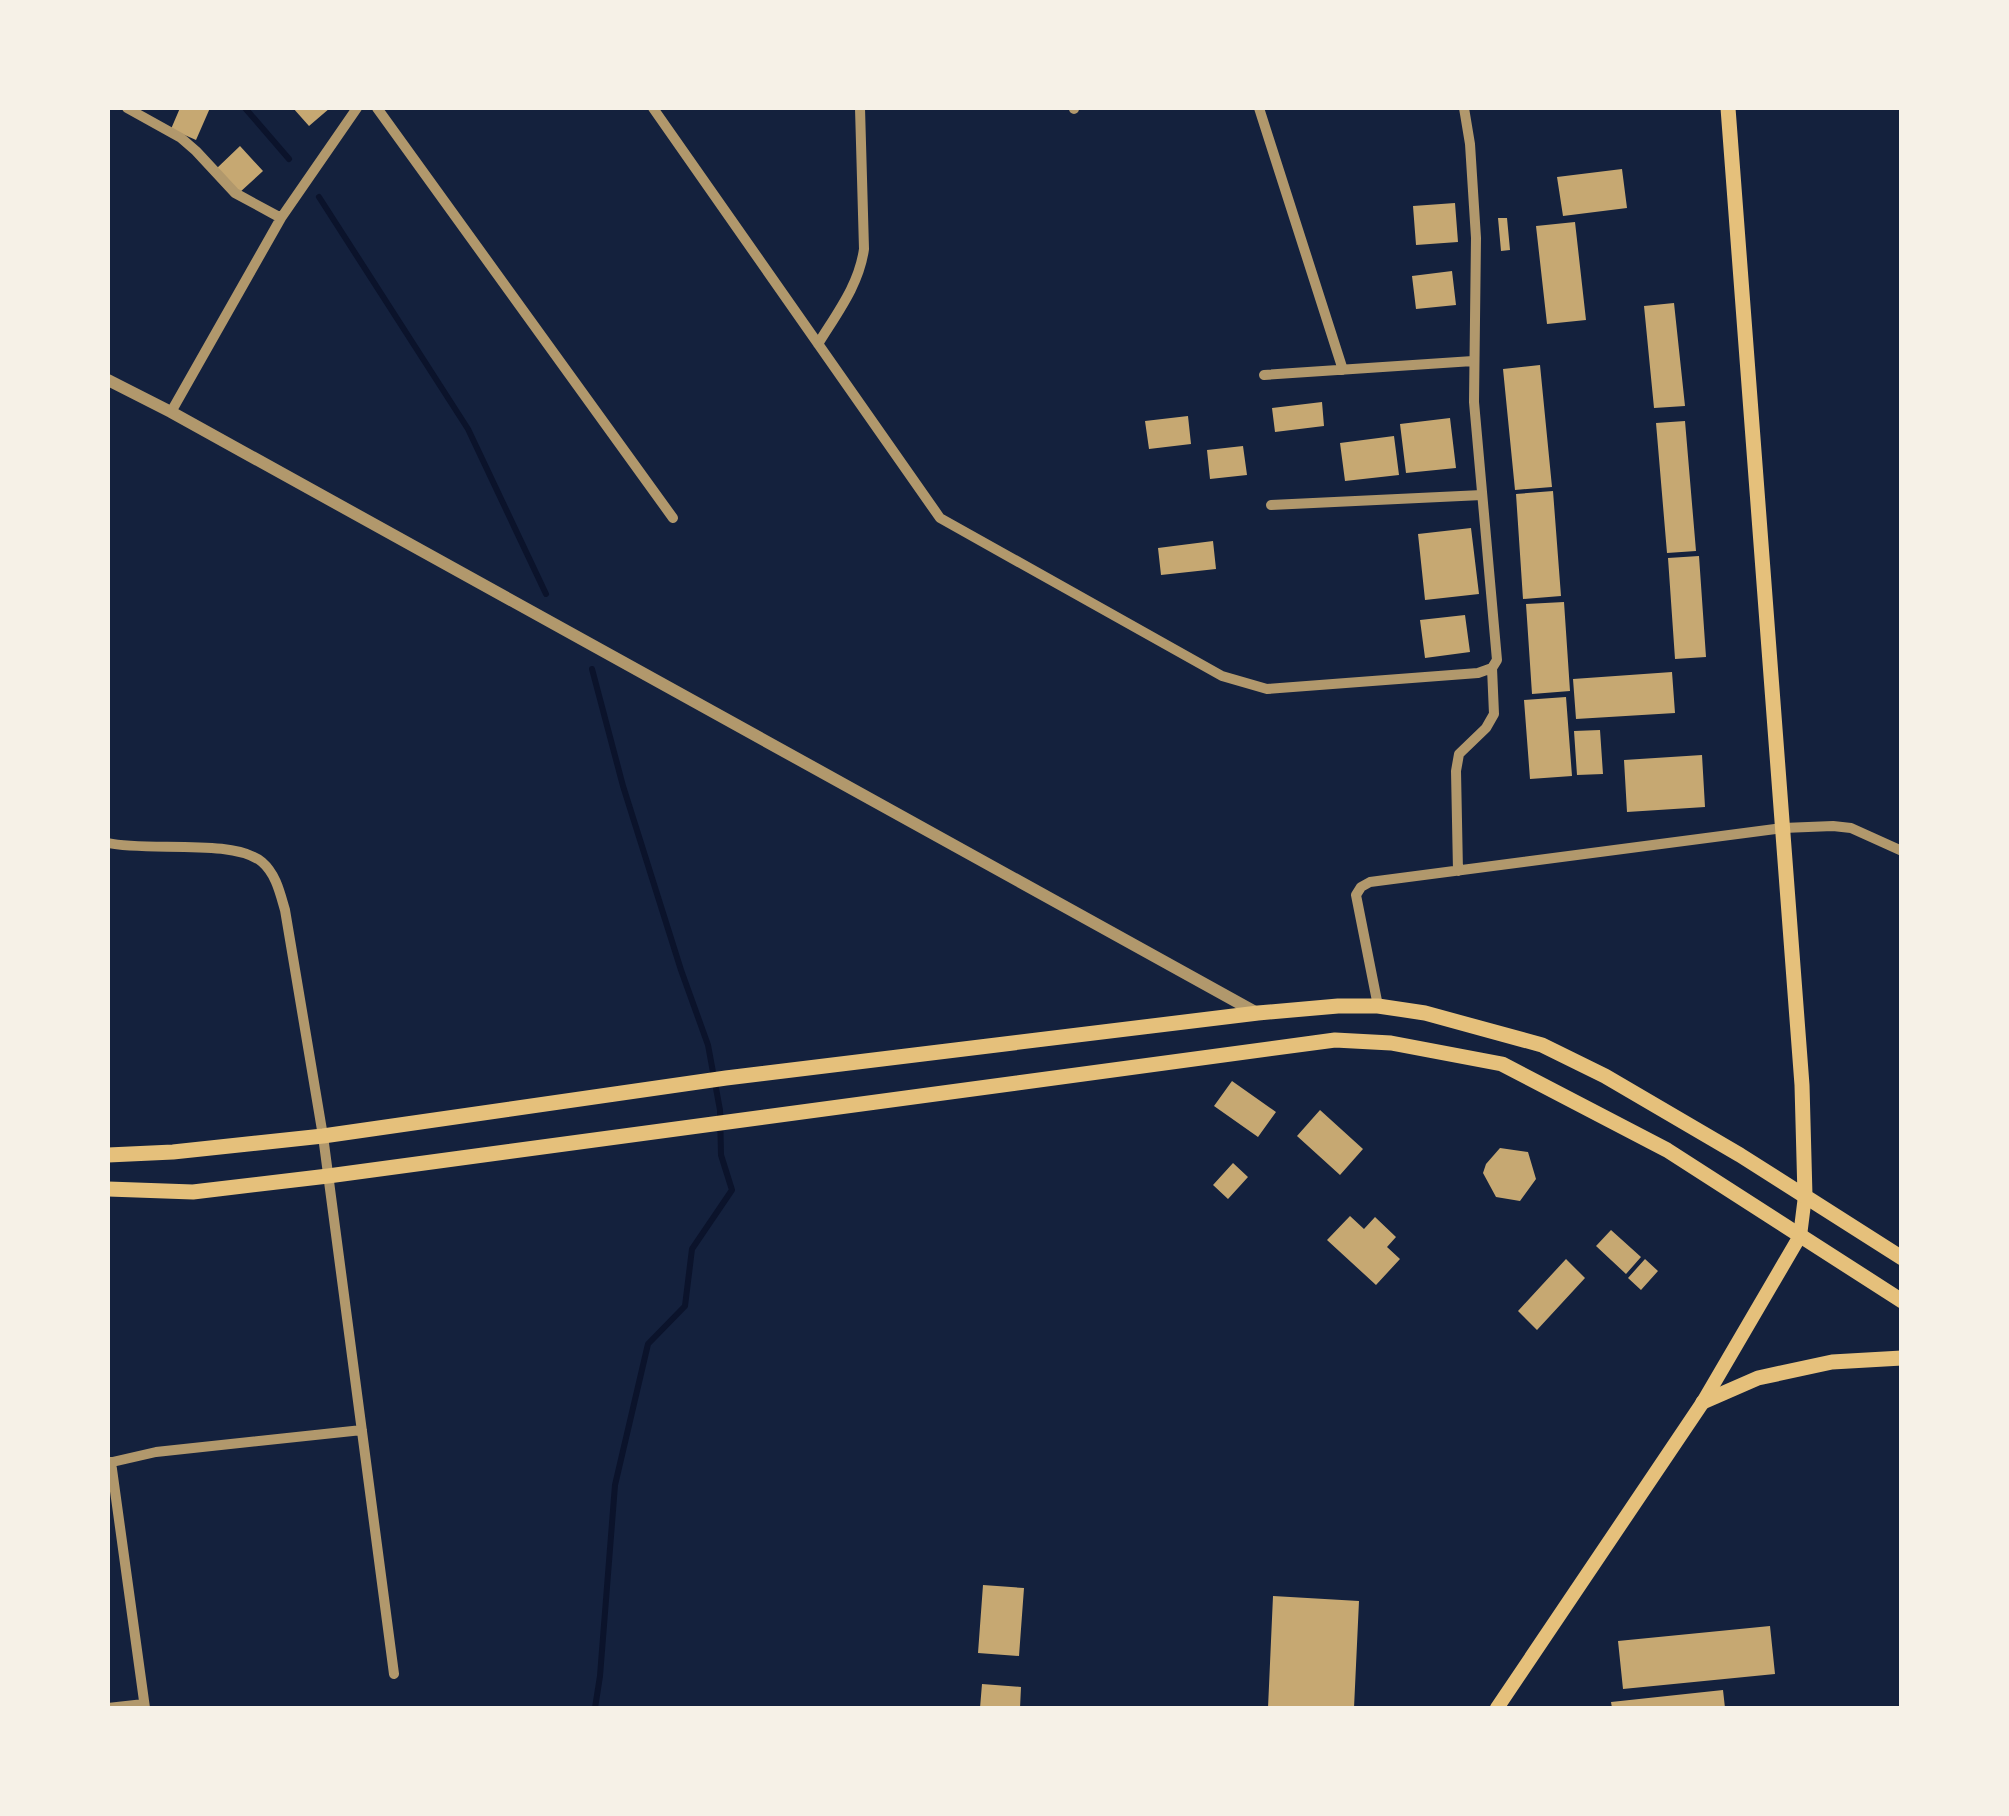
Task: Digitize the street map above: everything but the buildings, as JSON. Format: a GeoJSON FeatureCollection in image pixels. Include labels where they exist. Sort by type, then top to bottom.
{"type":"FeatureCollection","features":[{"type":"Feature","properties":{"kind":"main road"},"geometry":{"type":"LineString","coordinates":[[1497,1708],[1702,1402],[1800,1236],[1805,1196],[1802,1085],[1733,109]]}},
{"type":"Feature","properties":{"kind":"main road"},"geometry":{"type":"LineString","coordinates":[[108,1154],[172,1152],[323,1136],[726,1078],[1258,1014],[1378,1006],[1425,1013],[1542,1045],[1622,1086],[1902,1258]]}},
{"type":"Feature","properties":{"kind":"main road"},"geometry":{"type":"LineString","coordinates":[[108,1188],[193,1192],[1335,1040],[1391,1043],[1502,1064],[1666,1150],[1902,1302]]}},
{"type":"Feature","properties":{"kind":"main road"},"geometry":{"type":"LineString","coordinates":[[1702,1402],[1758,1378],[1832,1362],[1902,1358]]}},
{"type":"Feature","properties":{"kind":"street"},"geometry":{"type":"LineString","coordinates":[[127,108],[180,138],[235,193],[281,218]]}},
{"type":"Feature","properties":{"kind":"street"},"geometry":{"type":"LineString","coordinates":[[171,412],[281,218],[357,108]]}},
{"type":"Feature","properties":{"kind":"street"},"geometry":{"type":"LineString","coordinates":[[377,108],[673,518]]}},
{"type":"Feature","properties":{"kind":"street"},"geometry":{"type":"LineString","coordinates":[[653,108],[940,518],[1222,676],[1267,689],[1478,673],[1492,668]]}},
{"type":"Feature","properties":{"kind":"street"},"geometry":{"type":"LineString","coordinates":[[818,344],[861,270],[864,249],[860,108]]}},
{"type":"Feature","properties":{"kind":"street"},"geometry":{"type":"LineString","coordinates":[[1259,108],[1343,370]]}},
{"type":"Feature","properties":{"kind":"street"},"geometry":{"type":"LineString","coordinates":[[1458,871],[1459,754],[1486,728],[1494,714],[1492,668],[1497,660],[1474,402],[1476,238],[1464,108]]}},
{"type":"Feature","properties":{"kind":"street"},"geometry":{"type":"LineString","coordinates":[[1264,375],[1473,361]]}},
{"type":"Feature","properties":{"kind":"street"},"geometry":{"type":"LineString","coordinates":[[108,380],[1258,1014]]}},
{"type":"Feature","properties":{"kind":"street"},"geometry":{"type":"LineString","coordinates":[[1271,505],[1482,496]]}},
{"type":"Feature","properties":{"kind":"street"},"geometry":{"type":"LineString","coordinates":[[1378,1006],[1356,896],[1370,882],[1783,828],[1851,828],[1902,851]]}},
{"type":"Feature","properties":{"kind":"street"},"geometry":{"type":"LineString","coordinates":[[108,843],[233,850],[260,860],[276,879],[286,910],[323,1136],[394,1674]]}},
{"type":"Feature","properties":{"kind":"street"},"geometry":{"type":"LineString","coordinates":[[108,1708],[144,1706],[109,1463],[156,1452],[362,1430]]}},
{"type":"Feature","properties":{"kind":"waterway"},"geometry":{"type":"LineString","coordinates":[[245,108],[289,159]]}},
{"type":"Feature","properties":{"kind":"waterway"},"geometry":{"type":"LineString","coordinates":[[319,197],[468,429],[546,594]]}},
{"type":"Feature","properties":{"kind":"waterway"},"geometry":{"type":"LineString","coordinates":[[592,669],[623,786],[708,1045],[720,1110],[721,1155],[732,1190],[692,1249],[685,1306],[648,1344],[615,1485],[595,1708]]}}]}
